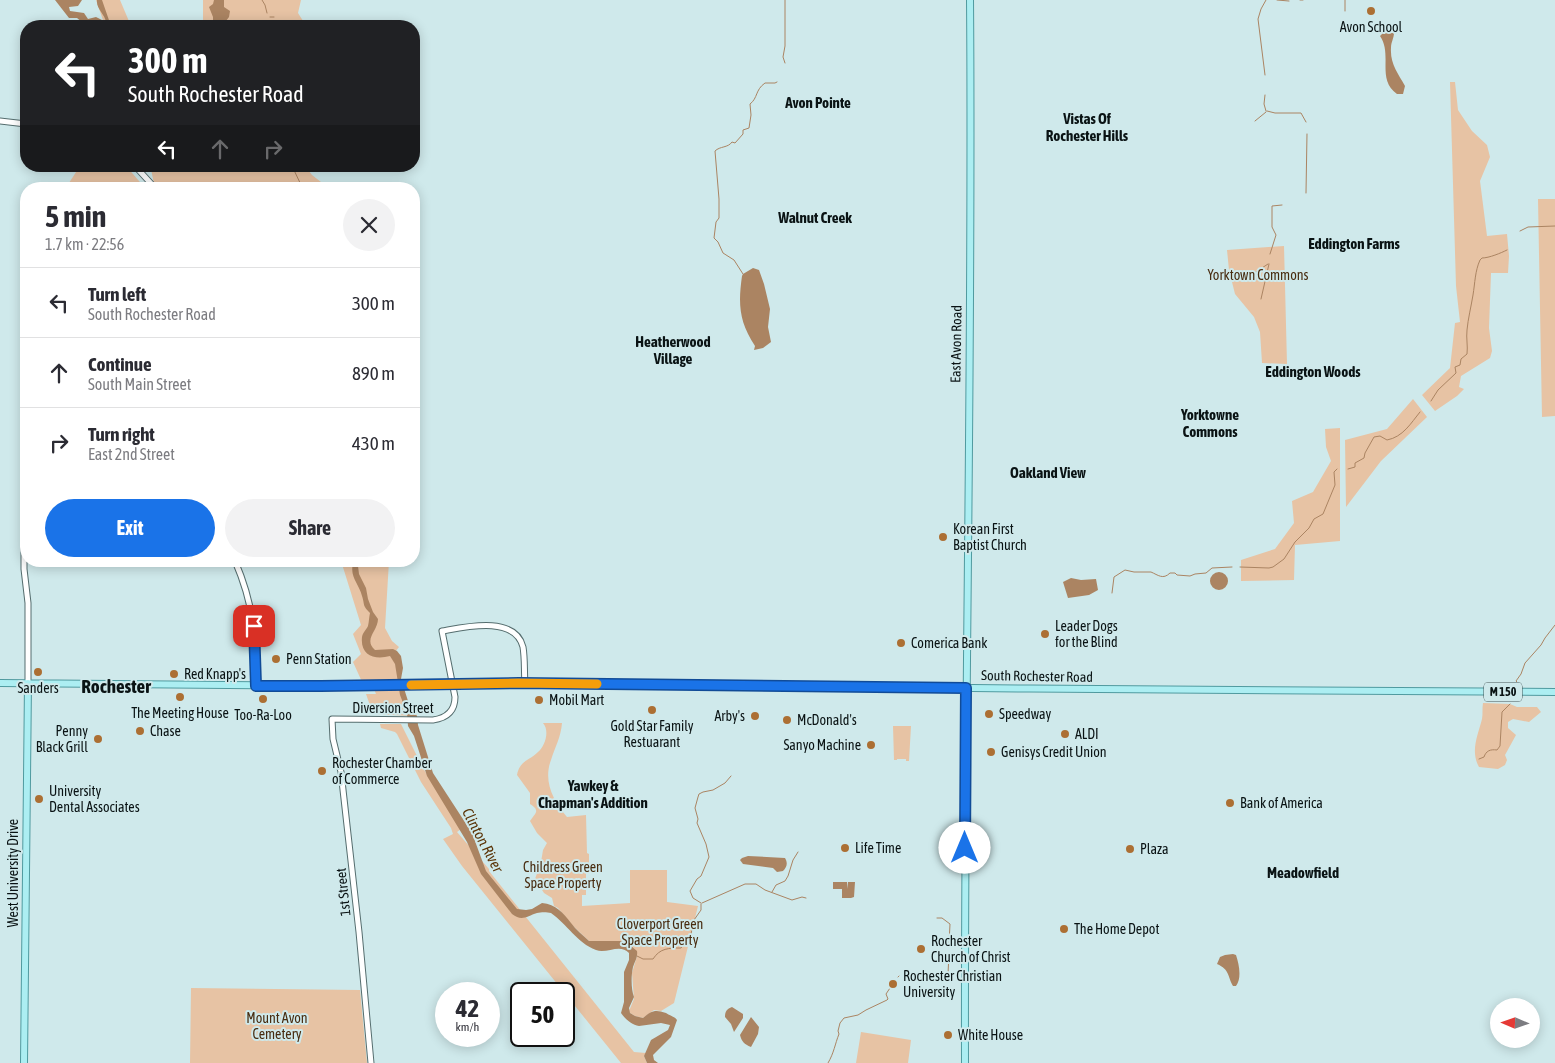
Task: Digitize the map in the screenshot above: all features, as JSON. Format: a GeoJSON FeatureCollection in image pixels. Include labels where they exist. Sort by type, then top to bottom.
{"type":"FeatureCollection","features":[{"type":"Feature","properties":{"kind":"main road","name":"East Avon Road"},"geometry":{"type":"LineString","coordinates":[[965,1063],[970,0]]}},
{"type":"Feature","properties":{"kind":"main road","name":"M 150"},"geometry":{"type":"LineString","coordinates":[[0,683],[256,686]]}},
{"type":"Feature","properties":{"kind":"main road","name":"West University Drive"},"geometry":{"type":"LineString","coordinates":[[24,1063],[28,683]]}},
{"type":"Feature","properties":{"kind":"main road","name":"South Rochester Road"},"geometry":{"type":"LineString","coordinates":[[256,686],[525,683],[1232,691],[1555,692]]}},
{"type":"Feature","properties":{"kind":"street"},"geometry":{"type":"LineString","coordinates":[[0,121],[20,123]]}},
{"type":"Feature","properties":{"kind":"street"},"geometry":{"type":"LineString","coordinates":[[140,172],[150,182]]}},
{"type":"Feature","properties":{"kind":"street"},"geometry":{"type":"LineString","coordinates":[[24,567],[28,603],[28,683]]}},
{"type":"Feature","properties":{"kind":"street"},"geometry":{"type":"LineString","coordinates":[[237,567],[249,597],[254,621],[256,686]]}},
{"type":"Feature","properties":{"kind":"street","name":"Diversion Street"},"geometry":{"type":"LineString","coordinates":[[332,719],[422,720],[442,718],[451,712],[455,697],[442,631],[485,625],[501,627],[512,632],[519,638],[523,647],[525,683]]}},
{"type":"Feature","properties":{"kind":"street","name":"1st Street"},"geometry":{"type":"LineString","coordinates":[[332,719],[333,739],[342,772],[371,1063]]}},
{"type":"Feature","properties":{"kind":"green space"},"geometry":{"type":"Polygon","coordinates":[[[96,0],[120,0],[128,20],[103,20],[96,0]]]}},
{"type":"Feature","properties":{"kind":"green space"},"geometry":{"type":"Polygon","coordinates":[[[203,0],[301,0],[298,13],[302,20],[203,20],[203,0]]]}},
{"type":"Feature","properties":{"kind":"green space"},"geometry":{"type":"Polygon","coordinates":[[[1450,82],[1455,82],[1458,110],[1472,131],[1487,145],[1490,157],[1480,181],[1487,236],[1507,234],[1509,256],[1508,273],[1491,273],[1489,328],[1492,351],[1490,358],[1461,376],[1459,387],[1464,389],[1435,411],[1422,395],[1450,368],[1455,323],[1460,322],[1456,286],[1450,82]]]}},
{"type":"Feature","properties":{"kind":"green space"},"geometry":{"type":"Polygon","coordinates":[[[76,172],[131,172],[140,182],[70,182],[76,172]]]}},
{"type":"Feature","properties":{"kind":"green space"},"geometry":{"type":"Polygon","coordinates":[[[152,172],[310,172],[321,182],[154,182],[152,172]]]}},
{"type":"Feature","properties":{"kind":"green space"},"geometry":{"type":"Polygon","coordinates":[[[1538,199],[1555,199],[1555,416],[1542,417],[1538,199]]]}},
{"type":"Feature","properties":{"kind":"green space","name":"Yorktown Commons"},"geometry":{"type":"Polygon","coordinates":[[[1284,246],[1287,364],[1262,363],[1260,332],[1254,317],[1235,294],[1229,270],[1227,250],[1284,246]]]}},
{"type":"Feature","properties":{"kind":"green space"},"geometry":{"type":"Polygon","coordinates":[[[1413,399],[1427,417],[1381,461],[1346,507],[1345,440],[1387,429],[1413,399]]]}},
{"type":"Feature","properties":{"kind":"green space"},"geometry":{"type":"Polygon","coordinates":[[[1340,428],[1340,541],[1295,545],[1294,580],[1241,581],[1241,560],[1275,549],[1294,523],[1292,501],[1313,492],[1331,461],[1326,447],[1325,429],[1340,428]]]}},
{"type":"Feature","properties":{"kind":"green space"},"geometry":{"type":"Polygon","coordinates":[[[343,567],[389,567],[385,628],[392,641],[399,647],[395,652],[394,660],[412,716],[373,714],[366,694],[376,694],[372,684],[363,684],[353,662],[361,654],[353,634],[361,625],[343,567]]]}},
{"type":"Feature","properties":{"kind":"green space"},"geometry":{"type":"Polygon","coordinates":[[[1483,703],[1537,707],[1541,712],[1529,722],[1513,719],[1508,722],[1508,728],[1516,735],[1505,755],[1507,760],[1505,765],[1498,769],[1479,767],[1476,761],[1475,749],[1482,719],[1483,703]]]}},
{"type":"Feature","properties":{"kind":"green space"},"geometry":{"type":"Polygon","coordinates":[[[543,723],[562,723],[548,776],[557,804],[567,817],[586,815],[589,870],[586,870],[586,895],[582,895],[582,906],[630,903],[630,870],[667,870],[667,902],[698,906],[674,1003],[661,1011],[654,1010],[643,1018],[635,1016],[629,1011],[634,999],[632,973],[637,956],[625,942],[589,941],[554,906],[552,898],[544,893],[535,879],[543,850],[547,843],[537,833],[530,821],[536,810],[530,804],[530,793],[517,775],[520,766],[535,755],[543,746],[546,730],[543,723]]]}},
{"type":"Feature","properties":{"kind":"green space"},"geometry":{"type":"Polygon","coordinates":[[[380,724],[401,724],[423,768],[461,829],[457,832],[489,869],[634,1052],[646,1053],[644,1056],[647,1063],[621,1063],[575,1006],[575,982],[556,982],[462,866],[443,839],[453,834],[451,828],[421,782],[397,734],[381,728],[380,724]]]}},
{"type":"Feature","properties":{"kind":"green space"},"geometry":{"type":"Polygon","coordinates":[[[893,726],[911,726],[909,761],[906,761],[906,759],[894,760],[893,726]]]}},
{"type":"Feature","properties":{"kind":"green space","name":"Mount Avon Cemetery"},"geometry":{"type":"Polygon","coordinates":[[[191,988],[360,990],[367,1063],[190,1063],[191,988]]]}},
{"type":"Feature","properties":{"kind":"green space"},"geometry":{"type":"Polygon","coordinates":[[[861,1032],[911,1040],[908,1063],[856,1063],[861,1032]]]}},
{"type":"Feature","properties":{"kind":"shaded area"},"geometry":{"type":"Polygon","coordinates":[[[55,0],[82,0],[78,6],[69,7],[70,11],[84,13],[88,19],[96,17],[102,20],[80,20],[69,18],[55,0]]]}},
{"type":"Feature","properties":{"kind":"shaded area"},"geometry":{"type":"Polygon","coordinates":[[[97,0],[102,0],[109,20],[105,20],[99,9],[97,0]]]}},
{"type":"Feature","properties":{"kind":"shaded area"},"geometry":{"type":"Polygon","coordinates":[[[214,0],[224,0],[224,7],[230,11],[227,20],[213,20],[209,7],[213,4],[214,0]]]}},
{"type":"Feature","properties":{"kind":"shaded area"},"geometry":{"type":"Polygon","coordinates":[[[1383,33],[1394,33],[1391,54],[1395,68],[1405,86],[1403,94],[1397,94],[1387,81],[1384,43],[1380,36],[1383,33]]]}},
{"type":"Feature","properties":{"kind":"shaded area"},"geometry":{"type":"Polygon","coordinates":[[[753,268],[759,270],[764,284],[770,309],[768,327],[771,342],[763,348],[754,350],[755,346],[743,321],[740,304],[742,276],[753,268]]]}},
{"type":"Feature","properties":{"kind":"shaded area"},"geometry":{"type":"Polygon","coordinates":[[[352,567],[358,567],[368,599],[378,619],[370,642],[375,650],[393,649],[401,656],[403,668],[401,679],[408,701],[417,716],[433,773],[472,833],[486,871],[517,909],[532,909],[542,903],[551,905],[562,913],[589,941],[625,941],[637,951],[632,974],[634,997],[629,1008],[630,1013],[643,1018],[651,1012],[659,1011],[677,1020],[671,1037],[653,1055],[654,1060],[658,1063],[647,1063],[644,1056],[651,1040],[668,1030],[670,1025],[661,1023],[639,1026],[629,1021],[621,1013],[624,1002],[624,972],[629,960],[629,953],[622,949],[600,951],[589,947],[551,913],[539,913],[519,918],[512,914],[481,874],[467,842],[427,776],[414,736],[408,726],[407,713],[400,695],[395,664],[390,656],[374,657],[363,649],[362,637],[368,626],[370,613],[365,606],[352,567]]]}},
{"type":"Feature","properties":{"kind":"shaded area"},"geometry":{"type":"Polygon","coordinates":[[[1219,572],[1225,575],[1228,581],[1225,587],[1219,590],[1213,587],[1210,581],[1213,575],[1219,572]]]}},
{"type":"Feature","properties":{"kind":"shaded area"},"geometry":{"type":"Polygon","coordinates":[[[1071,578],[1081,580],[1096,579],[1098,590],[1089,595],[1068,598],[1063,582],[1071,578]]]}},
{"type":"Feature","properties":{"kind":"shaded area"},"geometry":{"type":"Polygon","coordinates":[[[748,856],[785,858],[787,865],[783,871],[777,872],[773,868],[743,864],[740,860],[748,856]]]}},
{"type":"Feature","properties":{"kind":"shaded area"},"geometry":{"type":"Polygon","coordinates":[[[833,882],[847,882],[847,889],[848,882],[855,882],[854,897],[842,898],[842,889],[833,889],[833,882]]]}},
{"type":"Feature","properties":{"kind":"shaded area"},"geometry":{"type":"Polygon","coordinates":[[[1236,955],[1239,971],[1239,979],[1236,986],[1233,986],[1226,971],[1217,964],[1220,957],[1236,955]]]}},
{"type":"Feature","properties":{"kind":"shaded area"},"geometry":{"type":"Polygon","coordinates":[[[732,1007],[743,1014],[743,1018],[734,1032],[731,1024],[725,1017],[725,1013],[732,1007]]]}},
{"type":"Feature","properties":{"kind":"shaded area"},"geometry":{"type":"Polygon","coordinates":[[[751,1017],[759,1027],[758,1034],[751,1047],[744,1042],[740,1035],[751,1017]]]}},
{"type":"Feature","properties":{"kind":"waterway"},"geometry":{"type":"LineString","coordinates":[[262,0],[267,13]]}},
{"type":"Feature","properties":{"kind":"waterway"},"geometry":{"type":"LineString","coordinates":[[785,0],[785,46],[783,57],[785,63]]}},
{"type":"Feature","properties":{"kind":"waterway"},"geometry":{"type":"LineString","coordinates":[[1265,75],[1258,19],[1266,0]]}},
{"type":"Feature","properties":{"kind":"waterway"},"geometry":{"type":"LineString","coordinates":[[1277,0],[1289,1]]}},
{"type":"Feature","properties":{"kind":"waterway"},"geometry":{"type":"LineString","coordinates":[[1345,0],[1345,11]]}},
{"type":"Feature","properties":{"kind":"waterway"},"geometry":{"type":"LineString","coordinates":[[743,274],[734,260],[723,253],[714,238],[716,222],[719,218],[715,151],[732,142],[735,143],[743,134],[743,130],[749,128],[750,104],[765,83],[777,82]]}},
{"type":"Feature","properties":{"kind":"waterway"},"geometry":{"type":"LineString","coordinates":[[1265,95],[1264,104],[1266,111]]}},
{"type":"Feature","properties":{"kind":"waterway"},"geometry":{"type":"LineString","coordinates":[[1267,111],[1275,113],[1301,113],[1306,122]]}},
{"type":"Feature","properties":{"kind":"waterway"},"geometry":{"type":"LineString","coordinates":[[1255,121],[1266,112]]}},
{"type":"Feature","properties":{"kind":"waterway"},"geometry":{"type":"LineString","coordinates":[[1306,193],[1307,134]]}},
{"type":"Feature","properties":{"kind":"waterway"},"geometry":{"type":"LineString","coordinates":[[295,172],[300,182]]}},
{"type":"Feature","properties":{"kind":"waterway"},"geometry":{"type":"LineString","coordinates":[[1270,254],[1276,235],[1272,227],[1272,206],[1282,205]]}},
{"type":"Feature","properties":{"kind":"waterway"},"geometry":{"type":"LineString","coordinates":[[1520,231],[1528,227],[1555,226]]}},
{"type":"Feature","properties":{"kind":"waterway"},"geometry":{"type":"LineString","coordinates":[[1431,401],[1438,390],[1456,373],[1455,367],[1460,365],[1461,359],[1467,354],[1467,326],[1480,260],[1507,250]]}},
{"type":"Feature","properties":{"kind":"waterway"},"geometry":{"type":"LineString","coordinates":[[1242,281],[1268,264]]}},
{"type":"Feature","properties":{"kind":"waterway"},"geometry":{"type":"LineString","coordinates":[[1261,299],[1269,264]]}},
{"type":"Feature","properties":{"kind":"waterway"},"geometry":{"type":"LineString","coordinates":[[1348,469],[1355,467],[1355,463],[1364,458],[1374,437],[1380,436],[1387,440],[1398,436],[1420,412]]}},
{"type":"Feature","properties":{"kind":"waterway"},"geometry":{"type":"LineString","coordinates":[[1240,567],[1269,568],[1284,559],[1314,519],[1323,514],[1335,485],[1334,472],[1337,469]]}},
{"type":"Feature","properties":{"kind":"waterway"},"geometry":{"type":"LineString","coordinates":[[1112,593],[1114,577],[1125,570],[1151,572],[1163,577],[1170,573],[1190,576],[1206,573],[1212,568],[1232,567]]}},
{"type":"Feature","properties":{"kind":"waterway"},"geometry":{"type":"LineString","coordinates":[[1519,684],[1516,681],[1525,663],[1555,625]]}},
{"type":"Feature","properties":{"kind":"waterway"},"geometry":{"type":"LineString","coordinates":[[1479,759],[1484,757],[1489,751],[1497,750],[1500,746],[1502,712],[1510,704]]}},
{"type":"Feature","properties":{"kind":"waterway"},"geometry":{"type":"LineString","coordinates":[[701,903],[693,898],[690,891],[701,876],[709,857],[697,823],[698,819],[695,808],[699,794],[713,790],[725,783],[731,776]]}},
{"type":"Feature","properties":{"kind":"waterway"},"geometry":{"type":"LineString","coordinates":[[772,892],[776,885],[785,881],[798,852]]}},
{"type":"Feature","properties":{"kind":"waterway"},"geometry":{"type":"LineString","coordinates":[[702,903],[745,884],[756,884],[765,890],[792,900],[802,897],[806,898]]}},
{"type":"Feature","properties":{"kind":"waterway"},"geometry":{"type":"LineString","coordinates":[[637,956],[643,959],[653,959],[662,951],[681,948],[691,934],[694,920],[701,910],[701,904]]}},
{"type":"Feature","properties":{"kind":"waterway"},"geometry":{"type":"LineString","coordinates":[[937,918],[942,918],[950,924],[949,944]]}},
{"type":"Feature","properties":{"kind":"waterway"},"geometry":{"type":"LineString","coordinates":[[948,974],[949,954]]}},
{"type":"Feature","properties":{"kind":"waterway"},"geometry":{"type":"LineString","coordinates":[[911,977],[939,978]]}},
{"type":"Feature","properties":{"kind":"waterway"},"geometry":{"type":"LineString","coordinates":[[828,1063],[839,1034],[840,1023],[844,1018],[858,1015],[887,1000],[886,994],[895,985]]}},
{"type":"Feature","properties":{"kind":"slow traffic"},"geometry":{"type":"LineString","coordinates":[[411,685],[597,684]]}},
{"type":"Feature","properties":{"kind":"place","name":"Avon School"},"geometry":{"type":"Point","coordinates":[1371,11]}},
{"type":"Feature","properties":{"kind":"place","name":"Korean First Baptist Church"},"geometry":{"type":"Point","coordinates":[943,537]}},
{"type":"Feature","properties":{"kind":"place","name":"Leader Dogs for the Blind"},"geometry":{"type":"Point","coordinates":[1045,634]}},
{"type":"Feature","properties":{"kind":"place","name":"Comerica Bank"},"geometry":{"type":"Point","coordinates":[901,643]}},
{"type":"Feature","properties":{"kind":"place","name":"Penn Station"},"geometry":{"type":"Point","coordinates":[276,659]}},
{"type":"Feature","properties":{"kind":"place","name":"Sanders"},"geometry":{"type":"Point","coordinates":[38,672]}},
{"type":"Feature","properties":{"kind":"place","name":"Red Knapp's"},"geometry":{"type":"Point","coordinates":[174,674]}},
{"type":"Feature","properties":{"kind":"place","name":"The Meeting House"},"geometry":{"type":"Point","coordinates":[180,697]}},
{"type":"Feature","properties":{"kind":"place","name":"Too-Ra-Loo"},"geometry":{"type":"Point","coordinates":[263,699]}},
{"type":"Feature","properties":{"kind":"place","name":"Mobil Mart"},"geometry":{"type":"Point","coordinates":[539,700]}},
{"type":"Feature","properties":{"kind":"place","name":"Gold Star Family Restuarant"},"geometry":{"type":"Point","coordinates":[652,710]}},
{"type":"Feature","properties":{"kind":"place","name":"Speedway"},"geometry":{"type":"Point","coordinates":[989,714]}},
{"type":"Feature","properties":{"kind":"place","name":"Arby's"},"geometry":{"type":"Point","coordinates":[755,716]}},
{"type":"Feature","properties":{"kind":"place","name":"McDonald's"},"geometry":{"type":"Point","coordinates":[787,720]}},
{"type":"Feature","properties":{"kind":"place","name":"Chase"},"geometry":{"type":"Point","coordinates":[140,731]}},
{"type":"Feature","properties":{"kind":"place","name":"ALDI"},"geometry":{"type":"Point","coordinates":[1065,734]}},
{"type":"Feature","properties":{"kind":"place","name":"Penny Black Grill"},"geometry":{"type":"Point","coordinates":[98,739]}},
{"type":"Feature","properties":{"kind":"place","name":"Sanyo Machine"},"geometry":{"type":"Point","coordinates":[871,745]}},
{"type":"Feature","properties":{"kind":"place","name":"Genisys Credit Union"},"geometry":{"type":"Point","coordinates":[991,752]}},
{"type":"Feature","properties":{"kind":"place","name":"Rochester Chamber of Commerce"},"geometry":{"type":"Point","coordinates":[322,771]}},
{"type":"Feature","properties":{"kind":"place","name":"University Dental Associates"},"geometry":{"type":"Point","coordinates":[39,799]}},
{"type":"Feature","properties":{"kind":"place","name":"Bank of America"},"geometry":{"type":"Point","coordinates":[1230,803]}},
{"type":"Feature","properties":{"kind":"place","name":"Life Time"},"geometry":{"type":"Point","coordinates":[845,848]}},
{"type":"Feature","properties":{"kind":"place","name":"Plaza"},"geometry":{"type":"Point","coordinates":[1130,849]}},
{"type":"Feature","properties":{"kind":"place","name":"The Home Depot"},"geometry":{"type":"Point","coordinates":[1064,929]}},
{"type":"Feature","properties":{"kind":"place","name":"Rochester Church of Christ"},"geometry":{"type":"Point","coordinates":[921,949]}},
{"type":"Feature","properties":{"kind":"place","name":"Rochester Christian University"},"geometry":{"type":"Point","coordinates":[893,984]}},
{"type":"Feature","properties":{"kind":"place","name":"White House"},"geometry":{"type":"Point","coordinates":[948,1035]}},
{"type":"Feature","properties":{"kind":"district","name":"Avon Pointe"},"geometry":{"type":"Point","coordinates":[818,102]}},
{"type":"Feature","properties":{"kind":"district","name":"Vistas Of Rochester Hills"},"geometry":{"type":"Point","coordinates":[1087,126]}},
{"type":"Feature","properties":{"kind":"district","name":"Walnut Creek"},"geometry":{"type":"Point","coordinates":[815,217]}},
{"type":"Feature","properties":{"kind":"district","name":"Eddington Farms"},"geometry":{"type":"Point","coordinates":[1354,243]}},
{"type":"Feature","properties":{"kind":"district","name":"Heatherwood Village"},"geometry":{"type":"Point","coordinates":[673,350]}},
{"type":"Feature","properties":{"kind":"district","name":"Eddington Woods"},"geometry":{"type":"Point","coordinates":[1313,371]}},
{"type":"Feature","properties":{"kind":"district","name":"Yorktowne Commons"},"geometry":{"type":"Point","coordinates":[1210,422]}},
{"type":"Feature","properties":{"kind":"district","name":"Oakland View"},"geometry":{"type":"Point","coordinates":[1048,472]}},
{"type":"Feature","properties":{"kind":"district","name":"Rochester"},"geometry":{"type":"Point","coordinates":[116,686]}},
{"type":"Feature","properties":{"kind":"district","name":"Yawkey & Chapman's Addition"},"geometry":{"type":"Point","coordinates":[593,794]}},
{"type":"Feature","properties":{"kind":"district","name":"Meadowfield"},"geometry":{"type":"Point","coordinates":[1303,872]}},
{"type":"Feature","properties":{"kind":"route"},"geometry":{"type":"LineString","coordinates":[[254,626],[256,686],[519,683],[966,688],[965,848]]}},
{"type":"Feature","properties":{"kind":"water label","name":"Clinton River"},"geometry":{"type":"Point","coordinates":[483,840]}},
{"type":"Feature","properties":{"kind":"park label","name":"Childress Green Space Property"},"geometry":{"type":"Point","coordinates":[563,876]}},
{"type":"Feature","properties":{"kind":"park label","name":"Cloverport Green Space Property"},"geometry":{"type":"Point","coordinates":[660,932]}}]}
